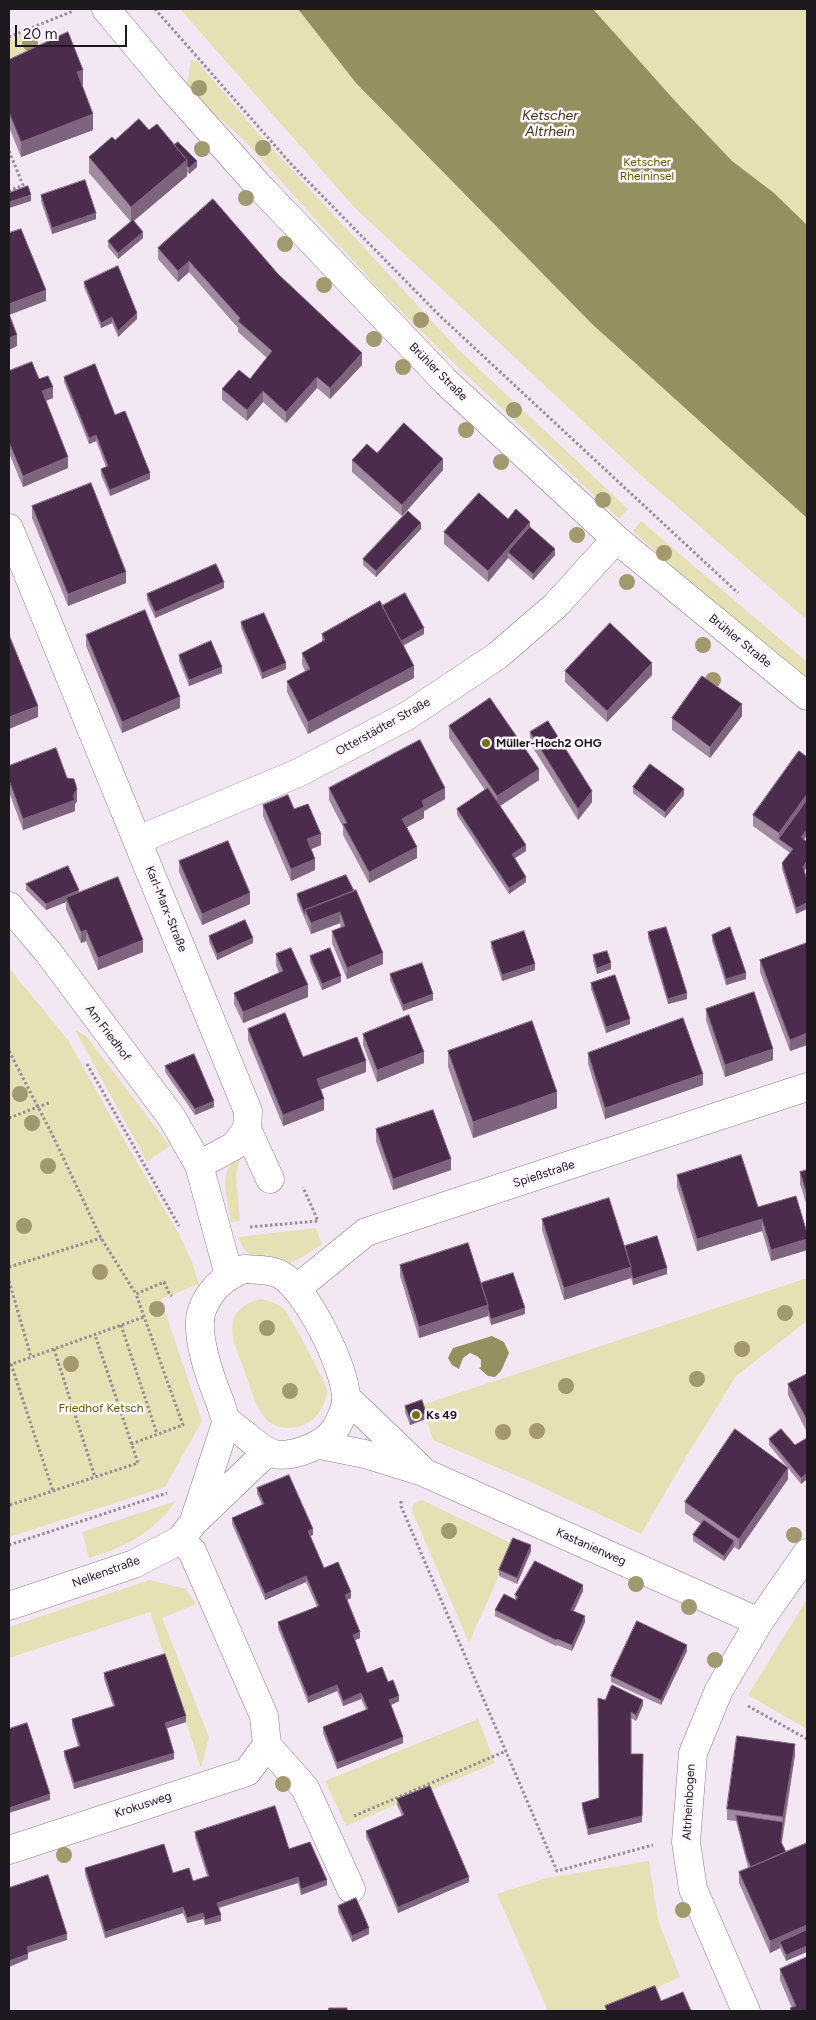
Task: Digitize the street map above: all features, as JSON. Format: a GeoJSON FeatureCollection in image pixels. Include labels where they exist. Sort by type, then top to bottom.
{"type":"FeatureCollection","features":[{"type":"Feature","properties":{"kind":"street","name":"Brühler Straße"},"geometry":{"type":"LineString","coordinates":[[106,9],[170,86],[258,184],[446,382],[616,539],[807,696]]}},
{"type":"Feature","properties":{"kind":"street","name":"Karl-Marx-Straße"},"geometry":{"type":"LineString","coordinates":[[9,528],[248,1111],[247,1129]]}},
{"type":"Feature","properties":{"kind":"street","name":"Otterstädter Straße"},"geometry":{"type":"LineString","coordinates":[[138,840],[298,773],[407,716],[497,656],[554,606],[616,539]]}},
{"type":"Feature","properties":{"kind":"street","name":"Am Friedhof"},"geometry":{"type":"LineString","coordinates":[[9,906],[48,952],[172,1118],[199,1165]]}},
{"type":"Feature","properties":{"kind":"street","name":"Spießstraße"},"geometry":{"type":"LineString","coordinates":[[296,1289],[366,1232],[807,1087]]}},
{"type":"Feature","properties":{"kind":"street"},"geometry":{"type":"LineString","coordinates":[[229,1275],[199,1165],[234,1146],[247,1129],[270,1179]]}},
{"type":"Feature","properties":{"kind":"street"},"geometry":{"type":"LineString","coordinates":[[244,1270],[264,1270],[281,1274],[296,1289],[311,1310],[334,1354],[343,1378],[347,1398],[338,1424],[320,1445],[289,1456],[266,1453],[227,1420],[200,1337],[201,1312],[211,1291],[229,1275],[244,1270]]}},
{"type":"Feature","properties":{"kind":"street","name":"Kastanienweg"},"geometry":{"type":"LineString","coordinates":[[347,1398],[423,1472]]}},
{"type":"Feature","properties":{"kind":"street"},"geometry":{"type":"LineString","coordinates":[[227,1420],[187,1531],[192,1551],[264,1716],[267,1745],[305,1788],[351,1889]]}},
{"type":"Feature","properties":{"kind":"street","name":"Kastanienweg"},"geometry":{"type":"LineString","coordinates":[[320,1445],[365,1454],[423,1472],[759,1622]]}},
{"type":"Feature","properties":{"kind":"street","name":"Nelkenstraße"},"geometry":{"type":"LineString","coordinates":[[9,1606],[134,1564],[187,1531],[266,1453]]}},
{"type":"Feature","properties":{"kind":"street","name":"Altrheinbogen"},"geometry":{"type":"LineString","coordinates":[[746,2011],[693,1889],[686,1842],[692,1753],[719,1690],[759,1622],[807,1553]]}},
{"type":"Feature","properties":{"kind":"street","name":"Krokusweg"},"geometry":{"type":"LineString","coordinates":[[9,1850],[247,1772],[267,1745]]}},
{"type":"Feature","properties":{"kind":"path"},"geometry":{"type":"LineString","coordinates":[[9,37],[77,9]]}},
{"type":"Feature","properties":{"kind":"path"},"geometry":{"type":"LineString","coordinates":[[155,9],[292,165],[439,315],[739,594]]}},
{"type":"Feature","properties":{"kind":"path"},"geometry":{"type":"LineString","coordinates":[[9,151],[23,185],[9,191]]}},
{"type":"Feature","properties":{"kind":"path"},"geometry":{"type":"LineString","coordinates":[[9,1051],[101,1238],[136,1294],[183,1426],[131,1444]]}},
{"type":"Feature","properties":{"kind":"path"},"geometry":{"type":"LineString","coordinates":[[83,1057],[180,1229]]}},
{"type":"Feature","properties":{"kind":"path"},"geometry":{"type":"LineString","coordinates":[[9,1118],[51,1102]]}},
{"type":"Feature","properties":{"kind":"path"},"geometry":{"type":"LineString","coordinates":[[9,1267],[101,1238]]}},
{"type":"Feature","properties":{"kind":"path"},"geometry":{"type":"LineString","coordinates":[[9,1281],[31,1357]]}},
{"type":"Feature","properties":{"kind":"path"},"geometry":{"type":"LineString","coordinates":[[136,1294],[164,1282],[170,1296]]}},
{"type":"Feature","properties":{"kind":"path"},"geometry":{"type":"LineString","coordinates":[[53,1491],[10,1364],[144,1317]]}},
{"type":"Feature","properties":{"kind":"path"},"geometry":{"type":"LineString","coordinates":[[121,1325],[157,1434]]}},
{"type":"Feature","properties":{"kind":"path"},"geometry":{"type":"LineString","coordinates":[[9,1504],[138,1463],[95,1335]]}},
{"type":"Feature","properties":{"kind":"path"},"geometry":{"type":"LineString","coordinates":[[54,1349],[95,1477]]}},
{"type":"Feature","properties":{"kind":"path"},"geometry":{"type":"LineString","coordinates":[[9,1545],[173,1491]]}},
{"type":"Feature","properties":{"kind":"path"},"geometry":{"type":"LineString","coordinates":[[402,1499],[401,1506],[557,1871],[656,1844]]}},
{"type":"Feature","properties":{"kind":"path"},"geometry":{"type":"LineString","coordinates":[[719,1690],[807,1739]]}},
{"type":"Feature","properties":{"kind":"path"},"geometry":{"type":"LineString","coordinates":[[324,1829],[506,1751]]}},
{"type":"Feature","properties":{"kind":"green space","name":"Ketscher Rheininsel"},"geometry":{"type":"Polygon","coordinates":[[[180,9],[807,9],[807,620],[635,470],[354,207],[180,9]]]}},
{"type":"Feature","properties":{"kind":"green space"},"geometry":{"type":"Polygon","coordinates":[[[26,33],[33,59],[9,70],[9,40],[26,33]]]}},
{"type":"Feature","properties":{"kind":"green space"},"geometry":{"type":"Polygon","coordinates":[[[191,60],[197,61],[256,131],[457,348],[628,509],[619,519],[439,349],[375,285],[244,140],[186,89],[191,60]]]}},
{"type":"Feature","properties":{"kind":"green space"},"geometry":{"type":"Polygon","coordinates":[[[641,521],[807,662],[807,678],[718,607],[633,531],[641,521]]]}},
{"type":"Feature","properties":{"kind":"green space","name":"Friedhof Ketsch"},"geometry":{"type":"Polygon","coordinates":[[[9,968],[68,1040],[180,1236],[192,1262],[199,1284],[161,1299],[202,1421],[165,1487],[9,1537],[9,968]]]}},
{"type":"Feature","properties":{"kind":"green space"},"geometry":{"type":"Polygon","coordinates":[[[75,1030],[86,1036],[170,1146],[147,1162],[75,1030]]]}},
{"type":"Feature","properties":{"kind":"green space"},"geometry":{"type":"Polygon","coordinates":[[[240,1158],[236,1175],[240,1221],[231,1222],[225,1185],[226,1177],[230,1166],[240,1158]]]}},
{"type":"Feature","properties":{"kind":"green space"},"geometry":{"type":"Polygon","coordinates":[[[316,1228],[322,1244],[302,1257],[282,1263],[265,1261],[251,1255],[245,1250],[238,1237],[316,1228]]]}},
{"type":"Feature","properties":{"kind":"green space"},"geometry":{"type":"Polygon","coordinates":[[[807,1278],[807,1321],[736,1376],[641,1534],[531,1482],[433,1440],[422,1405],[807,1278]]]}},
{"type":"Feature","properties":{"kind":"green space"},"geometry":{"type":"Polygon","coordinates":[[[261,1299],[277,1304],[285,1310],[308,1350],[327,1390],[324,1403],[318,1414],[309,1422],[294,1428],[277,1426],[269,1422],[258,1408],[232,1334],[233,1321],[238,1312],[244,1306],[261,1299]]]}},
{"type":"Feature","properties":{"kind":"green space"},"geometry":{"type":"Polygon","coordinates":[[[422,1500],[513,1544],[469,1643],[412,1511],[415,1504],[422,1500]]]}},
{"type":"Feature","properties":{"kind":"green space"},"geometry":{"type":"Polygon","coordinates":[[[176,1501],[168,1512],[148,1530],[126,1544],[89,1558],[82,1532],[176,1501]]]}},
{"type":"Feature","properties":{"kind":"green space"},"geometry":{"type":"Polygon","coordinates":[[[150,1580],[186,1589],[196,1604],[162,1618],[209,1737],[201,1768],[150,1612],[9,1658],[9,1627],[150,1580]]]}},
{"type":"Feature","properties":{"kind":"green space"},"geometry":{"type":"Polygon","coordinates":[[[807,1599],[807,1729],[748,1695],[807,1599]]]}},
{"type":"Feature","properties":{"kind":"green space"},"geometry":{"type":"Polygon","coordinates":[[[478,1719],[495,1763],[346,1826],[325,1781],[478,1719]]]}},
{"type":"Feature","properties":{"kind":"green space"},"geometry":{"type":"Polygon","coordinates":[[[649,1861],[658,1920],[680,1977],[606,2011],[548,2011],[497,1894],[547,1878],[649,1861]]]}},
{"type":"Feature","properties":{"kind":"water","name":"Ketscher Altrhein"},"geometry":{"type":"Polygon","coordinates":[[[298,9],[593,9],[676,102],[732,161],[774,193],[807,225],[807,518],[592,324],[356,83],[298,9]]]}},
{"type":"Feature","properties":{"kind":"water"},"geometry":{"type":"Polygon","coordinates":[[[492,1336],[504,1342],[509,1353],[501,1371],[495,1377],[488,1376],[479,1368],[481,1367],[481,1360],[470,1353],[463,1358],[459,1369],[452,1365],[448,1358],[453,1348],[492,1336]]]}},
{"type":"Feature","properties":{"kind":"building"},"geometry":{"type":"Polygon","coordinates":[[[68,32],[83,70],[77,72],[93,114],[21,142],[9,112],[9,60],[68,32]]]}},
{"type":"Feature","properties":{"kind":"building"},"geometry":{"type":"Polygon","coordinates":[[[139,119],[149,130],[157,124],[187,160],[131,207],[89,157],[112,137],[115,140],[139,119]]]}},
{"type":"Feature","properties":{"kind":"building"},"geometry":{"type":"Polygon","coordinates":[[[178,142],[197,161],[189,168],[187,160],[174,145],[178,142]]]}},
{"type":"Feature","properties":{"kind":"building"},"geometry":{"type":"Polygon","coordinates":[[[85,180],[96,213],[52,228],[41,195],[85,180]]]}},
{"type":"Feature","properties":{"kind":"building"},"geometry":{"type":"Polygon","coordinates":[[[28,186],[31,195],[9,202],[9,193],[28,186]]]}},
{"type":"Feature","properties":{"kind":"building"},"geometry":{"type":"Polygon","coordinates":[[[213,199],[278,274],[362,353],[330,388],[317,377],[286,412],[263,391],[247,410],[222,389],[239,370],[250,379],[272,351],[238,321],[240,318],[189,261],[178,271],[158,248],[213,199]]]}},
{"type":"Feature","properties":{"kind":"building"},"geometry":{"type":"Polygon","coordinates":[[[133,220],[143,232],[118,253],[108,241],[133,220]]]}},
{"type":"Feature","properties":{"kind":"building"},"geometry":{"type":"Polygon","coordinates":[[[21,229],[46,290],[9,304],[9,233],[21,229]]]}},
{"type":"Feature","properties":{"kind":"building"},"geometry":{"type":"Polygon","coordinates":[[[118,266],[137,313],[118,331],[112,317],[101,323],[84,282],[118,266]]]}},
{"type":"Feature","properties":{"kind":"building"},"geometry":{"type":"Polygon","coordinates":[[[9,314],[17,335],[9,338],[9,314]]]}},
{"type":"Feature","properties":{"kind":"building"},"geometry":{"type":"Polygon","coordinates":[[[32,362],[39,379],[48,376],[53,387],[42,391],[68,457],[23,476],[9,442],[9,371],[32,362]]]}},
{"type":"Feature","properties":{"kind":"building"},"geometry":{"type":"Polygon","coordinates":[[[95,364],[115,415],[125,411],[150,473],[110,490],[101,469],[108,466],[96,435],[89,438],[64,377],[95,364]]]}},
{"type":"Feature","properties":{"kind":"building"},"geometry":{"type":"Polygon","coordinates":[[[404,423],[443,459],[402,505],[352,460],[367,444],[377,453],[404,423]]]}},
{"type":"Feature","properties":{"kind":"building"},"geometry":{"type":"Polygon","coordinates":[[[91,483],[126,572],[68,594],[32,506],[91,483]]]}},
{"type":"Feature","properties":{"kind":"building"},"geometry":{"type":"Polygon","coordinates":[[[479,493],[508,519],[516,509],[530,522],[488,571],[444,532],[479,493]]]}},
{"type":"Feature","properties":{"kind":"building"},"geometry":{"type":"Polygon","coordinates":[[[408,511],[421,523],[376,571],[363,559],[408,511]]]}},
{"type":"Feature","properties":{"kind":"building"},"geometry":{"type":"Polygon","coordinates":[[[530,527],[555,549],[533,574],[508,552],[530,527]]]}},
{"type":"Feature","properties":{"kind":"building"},"geometry":{"type":"Polygon","coordinates":[[[216,564],[224,582],[155,612],[147,594],[216,564]]]}},
{"type":"Feature","properties":{"kind":"building"},"geometry":{"type":"Polygon","coordinates":[[[405,593],[424,628],[401,641],[382,606],[405,593]]]}},
{"type":"Feature","properties":{"kind":"building"},"geometry":{"type":"Polygon","coordinates":[[[380,601],[414,666],[308,722],[287,681],[310,669],[302,653],[325,640],[322,634],[380,601]]]}},
{"type":"Feature","properties":{"kind":"building"},"geometry":{"type":"Polygon","coordinates":[[[145,610],[180,697],[122,722],[86,635],[145,610]]]}},
{"type":"Feature","properties":{"kind":"building"},"geometry":{"type":"Polygon","coordinates":[[[264,613],[286,663],[262,673],[241,622],[264,613]]]}},
{"type":"Feature","properties":{"kind":"building"},"geometry":{"type":"Polygon","coordinates":[[[610,623],[652,663],[607,711],[565,671],[610,623]]]}},
{"type":"Feature","properties":{"kind":"building"},"geometry":{"type":"Polygon","coordinates":[[[9,635],[38,706],[9,717],[9,635]]]}},
{"type":"Feature","properties":{"kind":"building"},"geometry":{"type":"Polygon","coordinates":[[[211,641],[222,667],[189,680],[179,655],[211,641]]]}},
{"type":"Feature","properties":{"kind":"building"},"geometry":{"type":"Polygon","coordinates":[[[702,676],[742,704],[710,747],[672,718],[702,676]]]}},
{"type":"Feature","properties":{"kind":"building"},"geometry":{"type":"Polygon","coordinates":[[[490,698],[539,769],[497,796],[449,726],[490,698]]]}},
{"type":"Feature","properties":{"kind":"building"},"geometry":{"type":"Polygon","coordinates":[[[548,721],[592,791],[578,809],[530,732],[548,721]]]}},
{"type":"Feature","properties":{"kind":"building"},"geometry":{"type":"Polygon","coordinates":[[[420,740],[445,788],[422,801],[424,807],[402,819],[417,847],[369,872],[343,824],[347,823],[329,788],[420,740]]]}},
{"type":"Feature","properties":{"kind":"building"},"geometry":{"type":"Polygon","coordinates":[[[56,748],[67,778],[74,779],[77,789],[73,796],[75,800],[23,819],[9,780],[9,766],[56,748]]]}},
{"type":"Feature","properties":{"kind":"building"},"geometry":{"type":"Polygon","coordinates":[[[799,751],[807,757],[807,794],[779,833],[753,815],[799,751]]]}},
{"type":"Feature","properties":{"kind":"building"},"geometry":{"type":"Polygon","coordinates":[[[650,764],[684,789],[665,812],[633,787],[650,764]]]}},
{"type":"Feature","properties":{"kind":"building"},"geometry":{"type":"Polygon","coordinates":[[[488,788],[526,845],[512,854],[526,877],[509,888],[457,809],[488,788]]]}},
{"type":"Feature","properties":{"kind":"building"},"geometry":{"type":"Polygon","coordinates":[[[288,795],[294,809],[308,804],[321,834],[307,839],[315,859],[291,869],[263,805],[288,795]]]}},
{"type":"Feature","properties":{"kind":"building"},"geometry":{"type":"Polygon","coordinates":[[[807,800],[807,830],[801,837],[807,842],[807,861],[803,867],[807,880],[807,903],[796,908],[782,863],[793,849],[779,839],[807,800]]]}},
{"type":"Feature","properties":{"kind":"building"},"geometry":{"type":"Polygon","coordinates":[[[228,841],[250,893],[202,914],[179,861],[228,841]]]}},
{"type":"Feature","properties":{"kind":"building"},"geometry":{"type":"Polygon","coordinates":[[[68,866],[79,890],[46,904],[26,884],[68,866]]]}},
{"type":"Feature","properties":{"kind":"building"},"geometry":{"type":"Polygon","coordinates":[[[346,875],[354,891],[305,910],[305,915],[297,894],[346,875]]]}},
{"type":"Feature","properties":{"kind":"building"},"geometry":{"type":"Polygon","coordinates":[[[118,877],[143,940],[98,958],[86,930],[81,932],[66,898],[118,877]]]}},
{"type":"Feature","properties":{"kind":"building"},"geometry":{"type":"Polygon","coordinates":[[[356,890],[383,953],[347,968],[332,931],[345,926],[340,912],[311,923],[305,910],[356,890]]]}},
{"type":"Feature","properties":{"kind":"building"},"geometry":{"type":"Polygon","coordinates":[[[245,920],[253,938],[217,954],[209,936],[245,920]]]}},
{"type":"Feature","properties":{"kind":"building"},"geometry":{"type":"Polygon","coordinates":[[[666,927],[687,993],[668,999],[648,932],[666,927]]]}},
{"type":"Feature","properties":{"kind":"building"},"geometry":{"type":"Polygon","coordinates":[[[730,927],[746,973],[726,979],[712,935],[730,927]]]}},
{"type":"Feature","properties":{"kind":"building"},"geometry":{"type":"Polygon","coordinates":[[[524,931],[535,964],[502,975],[491,942],[524,931]]]}},
{"type":"Feature","properties":{"kind":"building"},"geometry":{"type":"Polygon","coordinates":[[[807,943],[807,1033],[790,1040],[760,960],[807,943]]]}},
{"type":"Feature","properties":{"kind":"building"},"geometry":{"type":"Polygon","coordinates":[[[291,948],[308,985],[243,1012],[234,993],[283,971],[276,954],[291,948]]]}},
{"type":"Feature","properties":{"kind":"building"},"geometry":{"type":"Polygon","coordinates":[[[330,948],[341,976],[322,984],[310,956],[330,948]]]}},
{"type":"Feature","properties":{"kind":"building"},"geometry":{"type":"Polygon","coordinates":[[[607,951],[611,963],[597,968],[593,955],[607,951]]]}},
{"type":"Feature","properties":{"kind":"building"},"geometry":{"type":"Polygon","coordinates":[[[422,963],[433,994],[403,1005],[390,974],[422,963]]]}},
{"type":"Feature","properties":{"kind":"building"},"geometry":{"type":"Polygon","coordinates":[[[615,975],[630,1019],[606,1027],[591,983],[615,975]]]}},
{"type":"Feature","properties":{"kind":"building"},"geometry":{"type":"Polygon","coordinates":[[[754,992],[773,1049],[725,1065],[706,1009],[754,992]]]}},
{"type":"Feature","properties":{"kind":"building"},"geometry":{"type":"Polygon","coordinates":[[[285,1013],[303,1057],[357,1037],[366,1061],[317,1079],[324,1099],[283,1115],[248,1029],[285,1013]]]}},
{"type":"Feature","properties":{"kind":"building"},"geometry":{"type":"Polygon","coordinates":[[[409,1015],[424,1052],[377,1070],[363,1034],[409,1015]]]}},
{"type":"Feature","properties":{"kind":"building"},"geometry":{"type":"Polygon","coordinates":[[[683,1018],[703,1074],[605,1108],[588,1053],[683,1018]]]}},
{"type":"Feature","properties":{"kind":"building"},"geometry":{"type":"Polygon","coordinates":[[[532,1021],[557,1092],[473,1122],[448,1051],[532,1021]]]}},
{"type":"Feature","properties":{"kind":"building"},"geometry":{"type":"Polygon","coordinates":[[[194,1054],[214,1101],[195,1109],[165,1066],[194,1054]]]}},
{"type":"Feature","properties":{"kind":"building"},"geometry":{"type":"Polygon","coordinates":[[[433,1110],[451,1159],[393,1179],[376,1129],[433,1110]]]}},
{"type":"Feature","properties":{"kind":"building"},"geometry":{"type":"Polygon","coordinates":[[[741,1155],[758,1207],[796,1196],[807,1239],[771,1250],[762,1219],[697,1239],[677,1175],[741,1155]]]}},
{"type":"Feature","properties":{"kind":"building"},"geometry":{"type":"Polygon","coordinates":[[[807,1170],[807,1195],[800,1172],[807,1170]]]}},
{"type":"Feature","properties":{"kind":"building"},"geometry":{"type":"Polygon","coordinates":[[[609,1198],[631,1267],[564,1288],[542,1219],[609,1198]]]}},
{"type":"Feature","properties":{"kind":"building"},"geometry":{"type":"Polygon","coordinates":[[[657,1236],[667,1268],[633,1279],[625,1246],[657,1236]]]}},
{"type":"Feature","properties":{"kind":"building"},"geometry":{"type":"Polygon","coordinates":[[[468,1243],[488,1305],[419,1327],[400,1265],[468,1243]]]}},
{"type":"Feature","properties":{"kind":"building"},"geometry":{"type":"Polygon","coordinates":[[[513,1273],[525,1308],[491,1319],[481,1283],[513,1273]]]}},
{"type":"Feature","properties":{"kind":"building"},"geometry":{"type":"Polygon","coordinates":[[[807,1374],[807,1420],[788,1384],[807,1374]]]}},
{"type":"Feature","properties":{"kind":"building"},"geometry":{"type":"Polygon","coordinates":[[[422,1400],[426,1413],[410,1419],[405,1406],[422,1400]]]}},
{"type":"Feature","properties":{"kind":"building"},"geometry":{"type":"Polygon","coordinates":[[[735,1429],[788,1468],[739,1539],[685,1502],[735,1429]]]}},
{"type":"Feature","properties":{"kind":"building"},"geometry":{"type":"Polygon","coordinates":[[[781,1429],[795,1445],[807,1438],[807,1473],[801,1478],[769,1439],[781,1429]]]}},
{"type":"Feature","properties":{"kind":"building"},"geometry":{"type":"Polygon","coordinates":[[[289,1475],[313,1529],[308,1531],[324,1568],[338,1562],[351,1592],[345,1595],[360,1632],[353,1635],[367,1673],[382,1667],[388,1682],[393,1680],[399,1696],[389,1700],[403,1737],[337,1763],[323,1727],[368,1709],[361,1693],[343,1701],[337,1685],[308,1697],[278,1622],[319,1606],[306,1576],[265,1594],[232,1518],[264,1504],[257,1488],[289,1475]]]}},
{"type":"Feature","properties":{"kind":"building"},"geometry":{"type":"Polygon","coordinates":[[[704,1520],[734,1541],[724,1556],[693,1535],[704,1520]]]}},
{"type":"Feature","properties":{"kind":"building"},"geometry":{"type":"Polygon","coordinates":[[[513,1538],[531,1545],[517,1578],[499,1570],[513,1538]]]}},
{"type":"Feature","properties":{"kind":"building"},"geometry":{"type":"Polygon","coordinates":[[[535,1561],[583,1585],[571,1610],[585,1616],[572,1645],[556,1640],[495,1610],[504,1594],[516,1600],[518,1597],[515,1595],[535,1561]]]}},
{"type":"Feature","properties":{"kind":"building"},"geometry":{"type":"Polygon","coordinates":[[[637,1621],[687,1645],[661,1700],[611,1676],[637,1621]]]}},
{"type":"Feature","properties":{"kind":"building"},"geometry":{"type":"Polygon","coordinates":[[[165,1654],[186,1716],[165,1723],[174,1753],[74,1783],[64,1751],[80,1746],[72,1719],[115,1706],[104,1673],[165,1654]]]}},
{"type":"Feature","properties":{"kind":"building"},"geometry":{"type":"Polygon","coordinates":[[[612,1685],[643,1700],[636,1715],[631,1712],[631,1754],[643,1754],[642,1816],[588,1829],[582,1803],[599,1798],[598,1698],[605,1700],[612,1685]]]}},
{"type":"Feature","properties":{"kind":"building"},"geometry":{"type":"Polygon","coordinates":[[[27,1723],[50,1794],[9,1808],[9,1729],[27,1723]]]}},
{"type":"Feature","properties":{"kind":"building"},"geometry":{"type":"Polygon","coordinates":[[[737,1736],[795,1744],[783,1817],[727,1809],[737,1736]]]}},
{"type":"Feature","properties":{"kind":"building"},"geometry":{"type":"Polygon","coordinates":[[[430,1786],[469,1877],[398,1907],[366,1831],[404,1815],[397,1799],[430,1786]]]}},
{"type":"Feature","properties":{"kind":"building"},"geometry":{"type":"Polygon","coordinates":[[[275,1806],[289,1849],[310,1842],[327,1880],[301,1889],[298,1877],[217,1903],[221,1915],[205,1920],[203,1913],[187,1918],[183,1907],[105,1932],[85,1868],[164,1844],[173,1873],[189,1868],[193,1881],[209,1876],[195,1832],[275,1806]]]}},
{"type":"Feature","properties":{"kind":"building"},"geometry":{"type":"Polygon","coordinates":[[[736,1815],[783,1822],[781,1842],[786,1852],[751,1867],[736,1815]]]}},
{"type":"Feature","properties":{"kind":"building"},"geometry":{"type":"Polygon","coordinates":[[[807,1843],[807,1925],[770,1941],[739,1872],[807,1843]]]}},
{"type":"Feature","properties":{"kind":"building"},"geometry":{"type":"Polygon","coordinates":[[[48,1875],[67,1934],[27,1947],[28,1954],[9,1961],[9,1888],[48,1875]]]}},
{"type":"Feature","properties":{"kind":"building"},"geometry":{"type":"Polygon","coordinates":[[[356,1898],[369,1928],[352,1936],[338,1906],[356,1898]]]}},
{"type":"Feature","properties":{"kind":"building"},"geometry":{"type":"Polygon","coordinates":[[[807,1930],[807,1946],[786,1955],[780,1942],[807,1930]]]}},
{"type":"Feature","properties":{"kind":"building"},"geometry":{"type":"Polygon","coordinates":[[[807,1957],[807,2011],[792,2011],[790,2008],[796,2006],[780,1969],[807,1957]]]}},
{"type":"Feature","properties":{"kind":"building"},"geometry":{"type":"Polygon","coordinates":[[[655,1986],[661,2001],[683,1992],[691,2011],[607,2011],[605,2006],[655,1986]]]}},
{"type":"Feature","properties":{"kind":"building"},"geometry":{"type":"Polygon","coordinates":[[[329,2008],[347,2008],[347,2011],[329,2011],[329,2008]]]}},
{"type":"Feature","properties":{"kind":"place","name":"Müller-Hoch2 OHG"},"geometry":{"type":"Point","coordinates":[486,743]}},
{"type":"Feature","properties":{"kind":"place","name":"Ks 49"},"geometry":{"type":"Point","coordinates":[416,1415]}}]}
